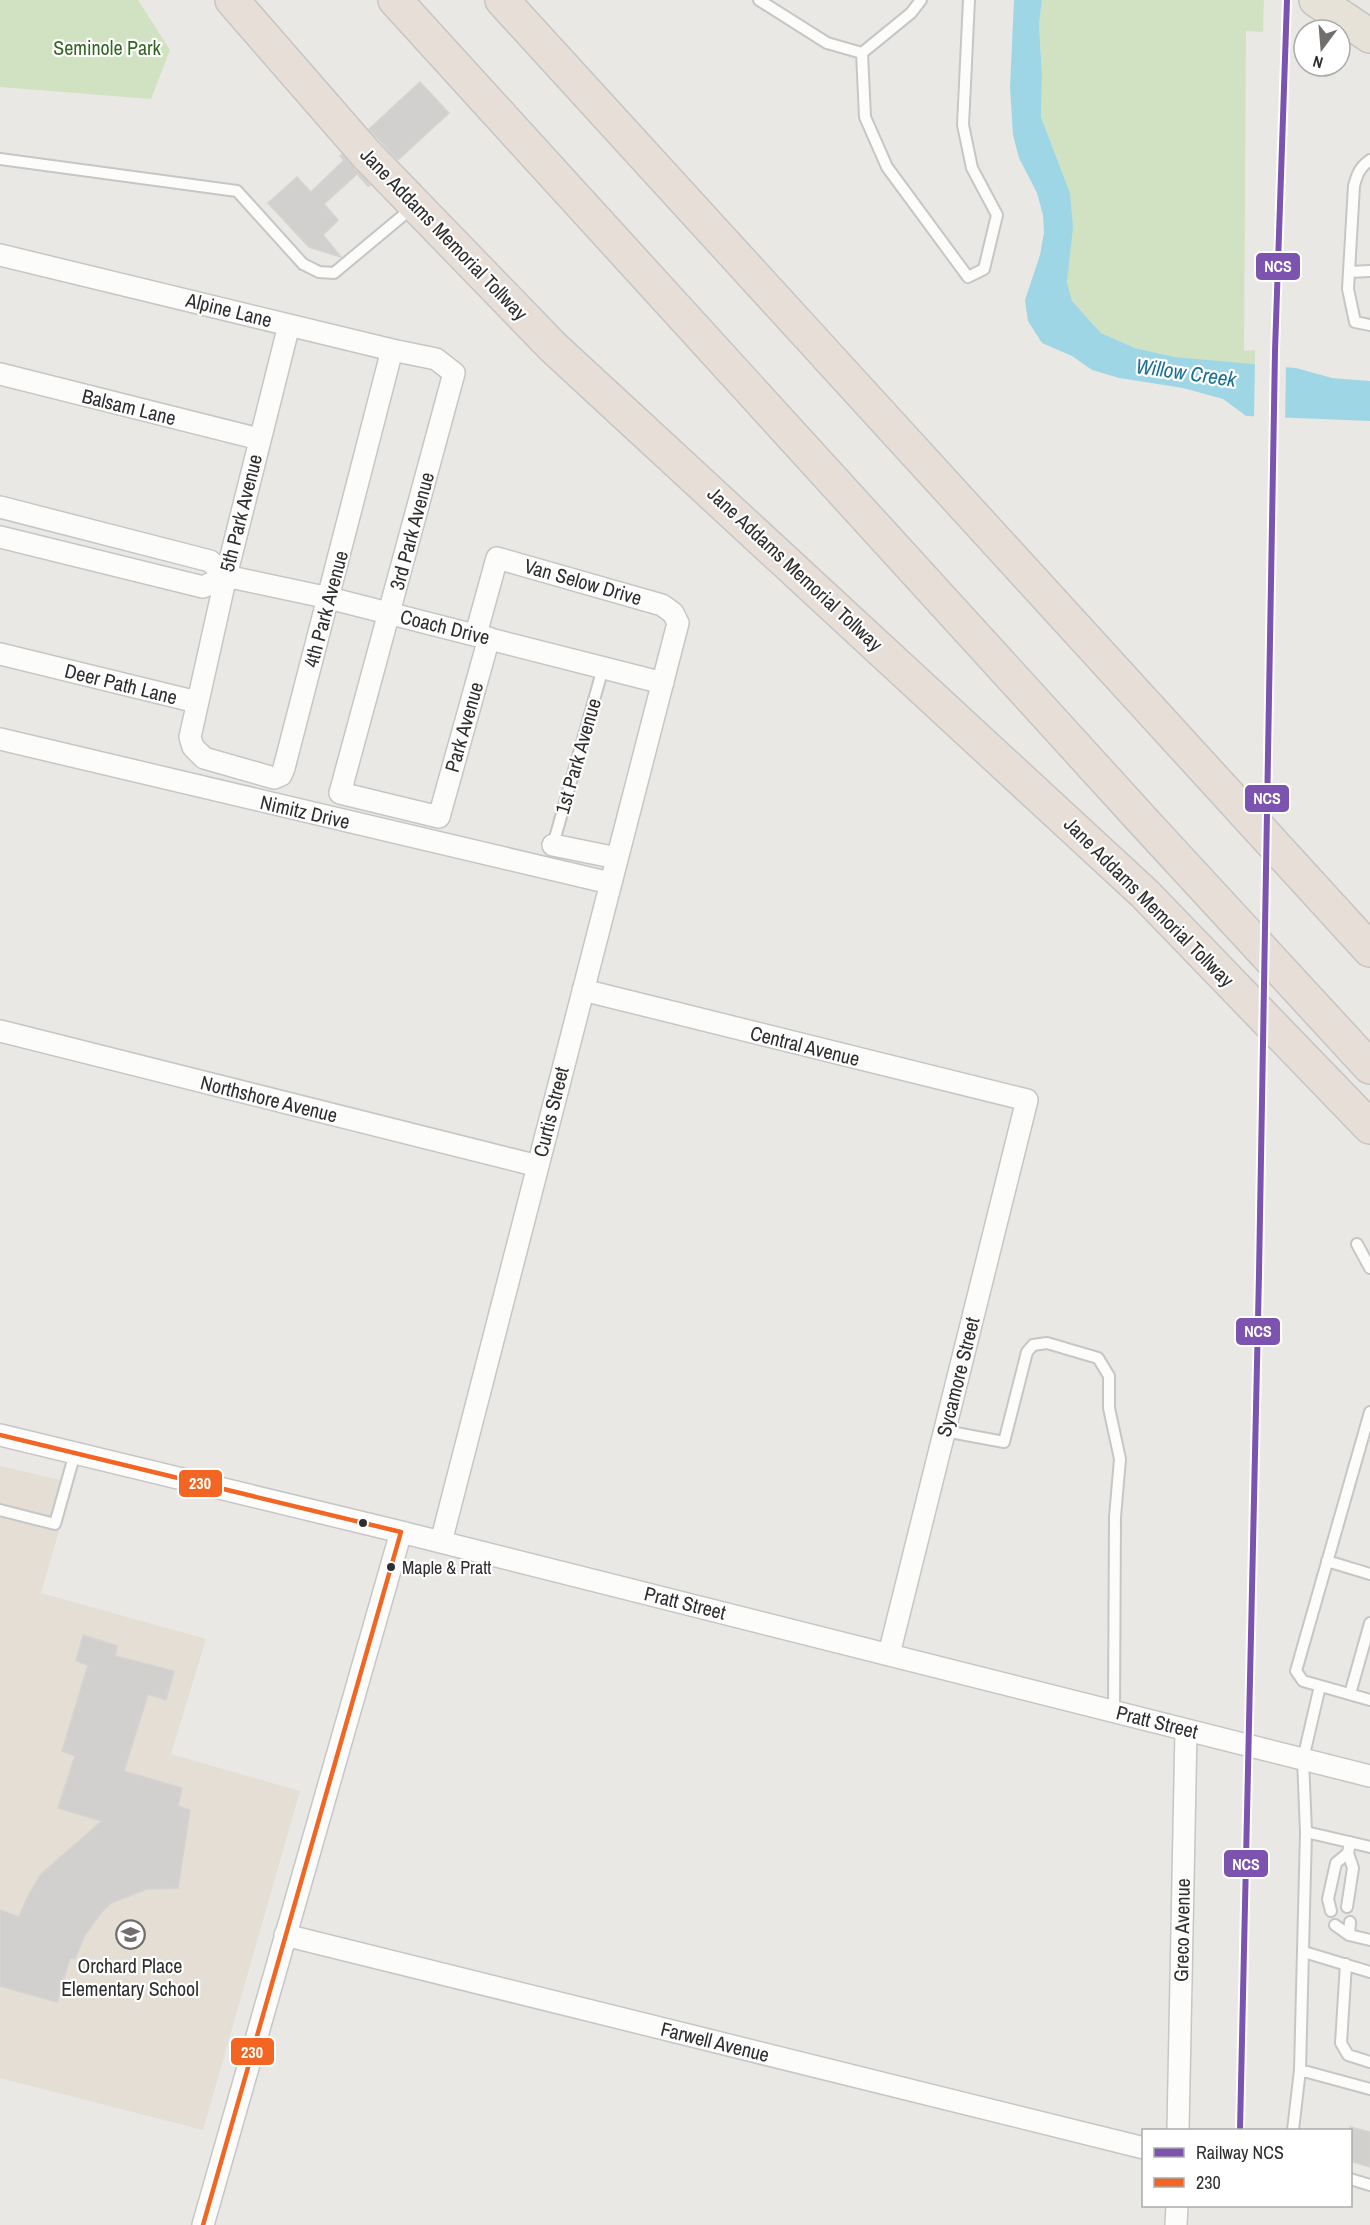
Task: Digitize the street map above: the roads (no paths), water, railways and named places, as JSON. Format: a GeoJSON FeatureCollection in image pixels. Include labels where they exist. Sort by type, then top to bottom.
{"type":"FeatureCollection","features":[{"type":"Feature","properties":{"kind":"highway","name":"Jane Addams Memorial Tollway"},"geometry":{"type":"LineString","coordinates":[[232,0],[366,154],[553,347],[1145,894],[1370,1127]]}},
{"type":"Feature","properties":{"kind":"highway"},"geometry":{"type":"LineString","coordinates":[[395,0],[1370,1067]]}},
{"type":"Feature","properties":{"kind":"highway"},"geometry":{"type":"LineString","coordinates":[[502,0],[1362,941]]}},
{"type":"Feature","properties":{"kind":"main road"},"geometry":{"type":"LineString","coordinates":[[1316,0],[1370,36]]}},
{"type":"Feature","properties":{"kind":"street","name":"Alpine Lane"},"geometry":{"type":"LineString","coordinates":[[0,255],[392,350],[436,358],[454,373]]}},
{"type":"Feature","properties":{"kind":"street","name":"5th Park Avenue"},"geometry":{"type":"LineString","coordinates":[[197,702],[259,439],[289,324]]}},
{"type":"Feature","properties":{"kind":"street","name":"4th Park Avenue"},"geometry":{"type":"LineString","coordinates":[[193,747],[204,758],[274,777],[281,775],[392,350]]}},
{"type":"Feature","properties":{"kind":"street","name":"3rd Park Avenue"},"geometry":{"type":"LineString","coordinates":[[439,817],[340,793],[454,373]]}},
{"type":"Feature","properties":{"kind":"street","name":"Balsam Lane"},"geometry":{"type":"LineString","coordinates":[[0,374],[259,439]]}},
{"type":"Feature","properties":{"kind":"street","name":"Coach Drive"},"geometry":{"type":"LineString","coordinates":[[0,507],[210,561],[226,576],[329,598],[663,683]]}},
{"type":"Feature","properties":{"kind":"street"},"geometry":{"type":"LineString","coordinates":[[0,537],[203,587],[226,576]]}},
{"type":"Feature","properties":{"kind":"street","name":"Van Selow Drive"},"geometry":{"type":"LineString","coordinates":[[483,636],[497,558],[662,605],[669,609],[678,623],[663,683]]}},
{"type":"Feature","properties":{"kind":"street","name":"Park Avenue"},"geometry":{"type":"LineString","coordinates":[[439,817],[483,636]]}},
{"type":"Feature","properties":{"kind":"street","name":"Deer Path Lane"},"geometry":{"type":"LineString","coordinates":[[0,654],[197,702],[190,737],[193,747]]}},
{"type":"Feature","properties":{"kind":"street","name":"Curtis Street"},"geometry":{"type":"LineString","coordinates":[[441,1542],[663,683]]}},
{"type":"Feature","properties":{"kind":"street","name":"Nimitz Drive"},"geometry":{"type":"LineString","coordinates":[[0,740],[610,882]]}},
{"type":"Feature","properties":{"kind":"street"},"geometry":{"type":"LineString","coordinates":[[553,845],[617,858]]}},
{"type":"Feature","properties":{"kind":"street","name":"Central Avenue"},"geometry":{"type":"LineString","coordinates":[[583,990],[1027,1101]]}},
{"type":"Feature","properties":{"kind":"street","name":"Northshore Avenue"},"geometry":{"type":"LineString","coordinates":[[0,1031],[537,1166]]}},
{"type":"Feature","properties":{"kind":"street","name":"Sycamore Street"},"geometry":{"type":"LineString","coordinates":[[889,1654],[1027,1101]]}},
{"type":"Feature","properties":{"kind":"street","name":"Pratt Street"},"geometry":{"type":"LineString","coordinates":[[0,1434],[401,1532],[1370,1776]]}},
{"type":"Feature","properties":{"kind":"street"},"geometry":{"type":"LineString","coordinates":[[203,2225],[401,1532]]}},
{"type":"Feature","properties":{"kind":"street","name":"Greco Avenue"},"geometry":{"type":"LineString","coordinates":[[1178,2129],[1186,1730]]}},
{"type":"Feature","properties":{"kind":"street","name":"Farwell Avenue"},"geometry":{"type":"LineString","coordinates":[[285,1935],[1142,2148]]}},
{"type":"Feature","properties":{"kind":"street"},"geometry":{"type":"LineString","coordinates":[[1176,2225],[1177,2207]]}},
{"type":"Feature","properties":{"kind":"lane"},"geometry":{"type":"LineString","coordinates":[[759,0],[827,43],[862,53]]}},
{"type":"Feature","properties":{"kind":"lane"},"geometry":{"type":"LineString","coordinates":[[862,53],[911,13],[921,0]]}},
{"type":"Feature","properties":{"kind":"lane"},"geometry":{"type":"LineString","coordinates":[[862,53],[865,117],[886,167],[968,277],[984,269],[997,216],[972,168],[963,125],[969,0]]}},
{"type":"Feature","properties":{"kind":"lane"},"geometry":{"type":"LineString","coordinates":[[0,159],[237,191],[303,264],[319,272],[333,273],[415,206]]}},
{"type":"Feature","properties":{"kind":"lane"},"geometry":{"type":"LineString","coordinates":[[1370,160],[1358,172],[1354,186],[1348,289],[1355,322],[1370,325]]}},
{"type":"Feature","properties":{"kind":"lane"},"geometry":{"type":"LineString","coordinates":[[1349,272],[1370,271]]}},
{"type":"Feature","properties":{"kind":"lane","name":"1st Park Avenue"},"geometry":{"type":"LineString","coordinates":[[553,845],[603,668]]}},
{"type":"Feature","properties":{"kind":"lane"},"geometry":{"type":"LineString","coordinates":[[1357,1244],[1370,1268]]}},
{"type":"Feature","properties":{"kind":"lane"},"geometry":{"type":"LineString","coordinates":[[945,1431],[1004,1442],[1027,1352],[1033,1345],[1047,1343],[1098,1358],[1108,1376],[1109,1408],[1120,1459],[1115,1517],[1114,1711]]}},
{"type":"Feature","properties":{"kind":"lane"},"geometry":{"type":"LineString","coordinates":[[1370,1412],[1296,1671],[1303,1681],[1370,1700]]}},
{"type":"Feature","properties":{"kind":"lane"},"geometry":{"type":"LineString","coordinates":[[0,1510],[55,1524],[75,1453]]}},
{"type":"Feature","properties":{"kind":"lane"},"geometry":{"type":"LineString","coordinates":[[1327,1561],[1370,1574]]}},
{"type":"Feature","properties":{"kind":"lane"},"geometry":{"type":"LineString","coordinates":[[1350,1695],[1370,1623]]}},
{"type":"Feature","properties":{"kind":"lane"},"geometry":{"type":"LineString","coordinates":[[1293,2129],[1300,2070],[1304,1952],[1306,1832],[1303,1759],[1320,1686]]}},
{"type":"Feature","properties":{"kind":"lane"},"geometry":{"type":"LineString","coordinates":[[1306,1832],[1349,1847],[1370,1847]]}},
{"type":"Feature","properties":{"kind":"lane"},"geometry":{"type":"LineString","coordinates":[[1347,1907],[1353,1868],[1349,1847]]}},
{"type":"Feature","properties":{"kind":"lane"},"geometry":{"type":"LineString","coordinates":[[1331,1911],[1328,1899],[1336,1863],[1349,1847]]}},
{"type":"Feature","properties":{"kind":"lane"},"geometry":{"type":"LineString","coordinates":[[1349,1935],[1350,1922]]}},
{"type":"Feature","properties":{"kind":"lane"},"geometry":{"type":"LineString","coordinates":[[1335,1925],[1349,1935],[1370,1941]]}},
{"type":"Feature","properties":{"kind":"lane"},"geometry":{"type":"LineString","coordinates":[[1304,1952],[1370,1972]]}},
{"type":"Feature","properties":{"kind":"lane"},"geometry":{"type":"LineString","coordinates":[[1346,1964],[1341,2043],[1348,2055],[1370,2062]]}},
{"type":"Feature","properties":{"kind":"lane"},"geometry":{"type":"LineString","coordinates":[[1300,2070],[1370,2089]]}},
{"type":"Feature","properties":{"kind":"lane"},"geometry":{"type":"LineString","coordinates":[[1352,2180],[1370,2185]]}},
{"type":"Feature","properties":{"kind":"water","name":"Willow Creek"},"geometry":{"type":"Polygon","coordinates":[[[1014,0],[1042,0],[1039,24],[1042,76],[1041,117],[1070,193],[1073,227],[1067,282],[1072,301],[1101,333],[1135,348],[1175,357],[1296,368],[1332,378],[1370,381],[1370,421],[1246,416],[1223,399],[1183,388],[1119,378],[1092,370],[1072,356],[1042,343],[1028,321],[1025,300],[1040,255],[1044,232],[1043,215],[1037,193],[1019,158],[1013,135],[1010,87],[1014,0]]]}},
{"type":"Feature","properties":{"kind":"rail line","name":"NCS"},"geometry":{"type":"LineString","coordinates":[[1240,2129],[1259,1274],[1275,351],[1287,0]]}},
{"type":"Feature","properties":{"kind":"place","name":"Maple & Pratt"},"geometry":{"type":"Point","coordinates":[391,1567]}},
{"type":"Feature","properties":{"kind":"place","name":"Orchard Place Elementary School"},"geometry":{"type":"Point","coordinates":[130,1935]}},
{"type":"Feature","properties":{"kind":"park label","name":"Seminole Park"},"geometry":{"type":"Point","coordinates":[107,48]}}]}
